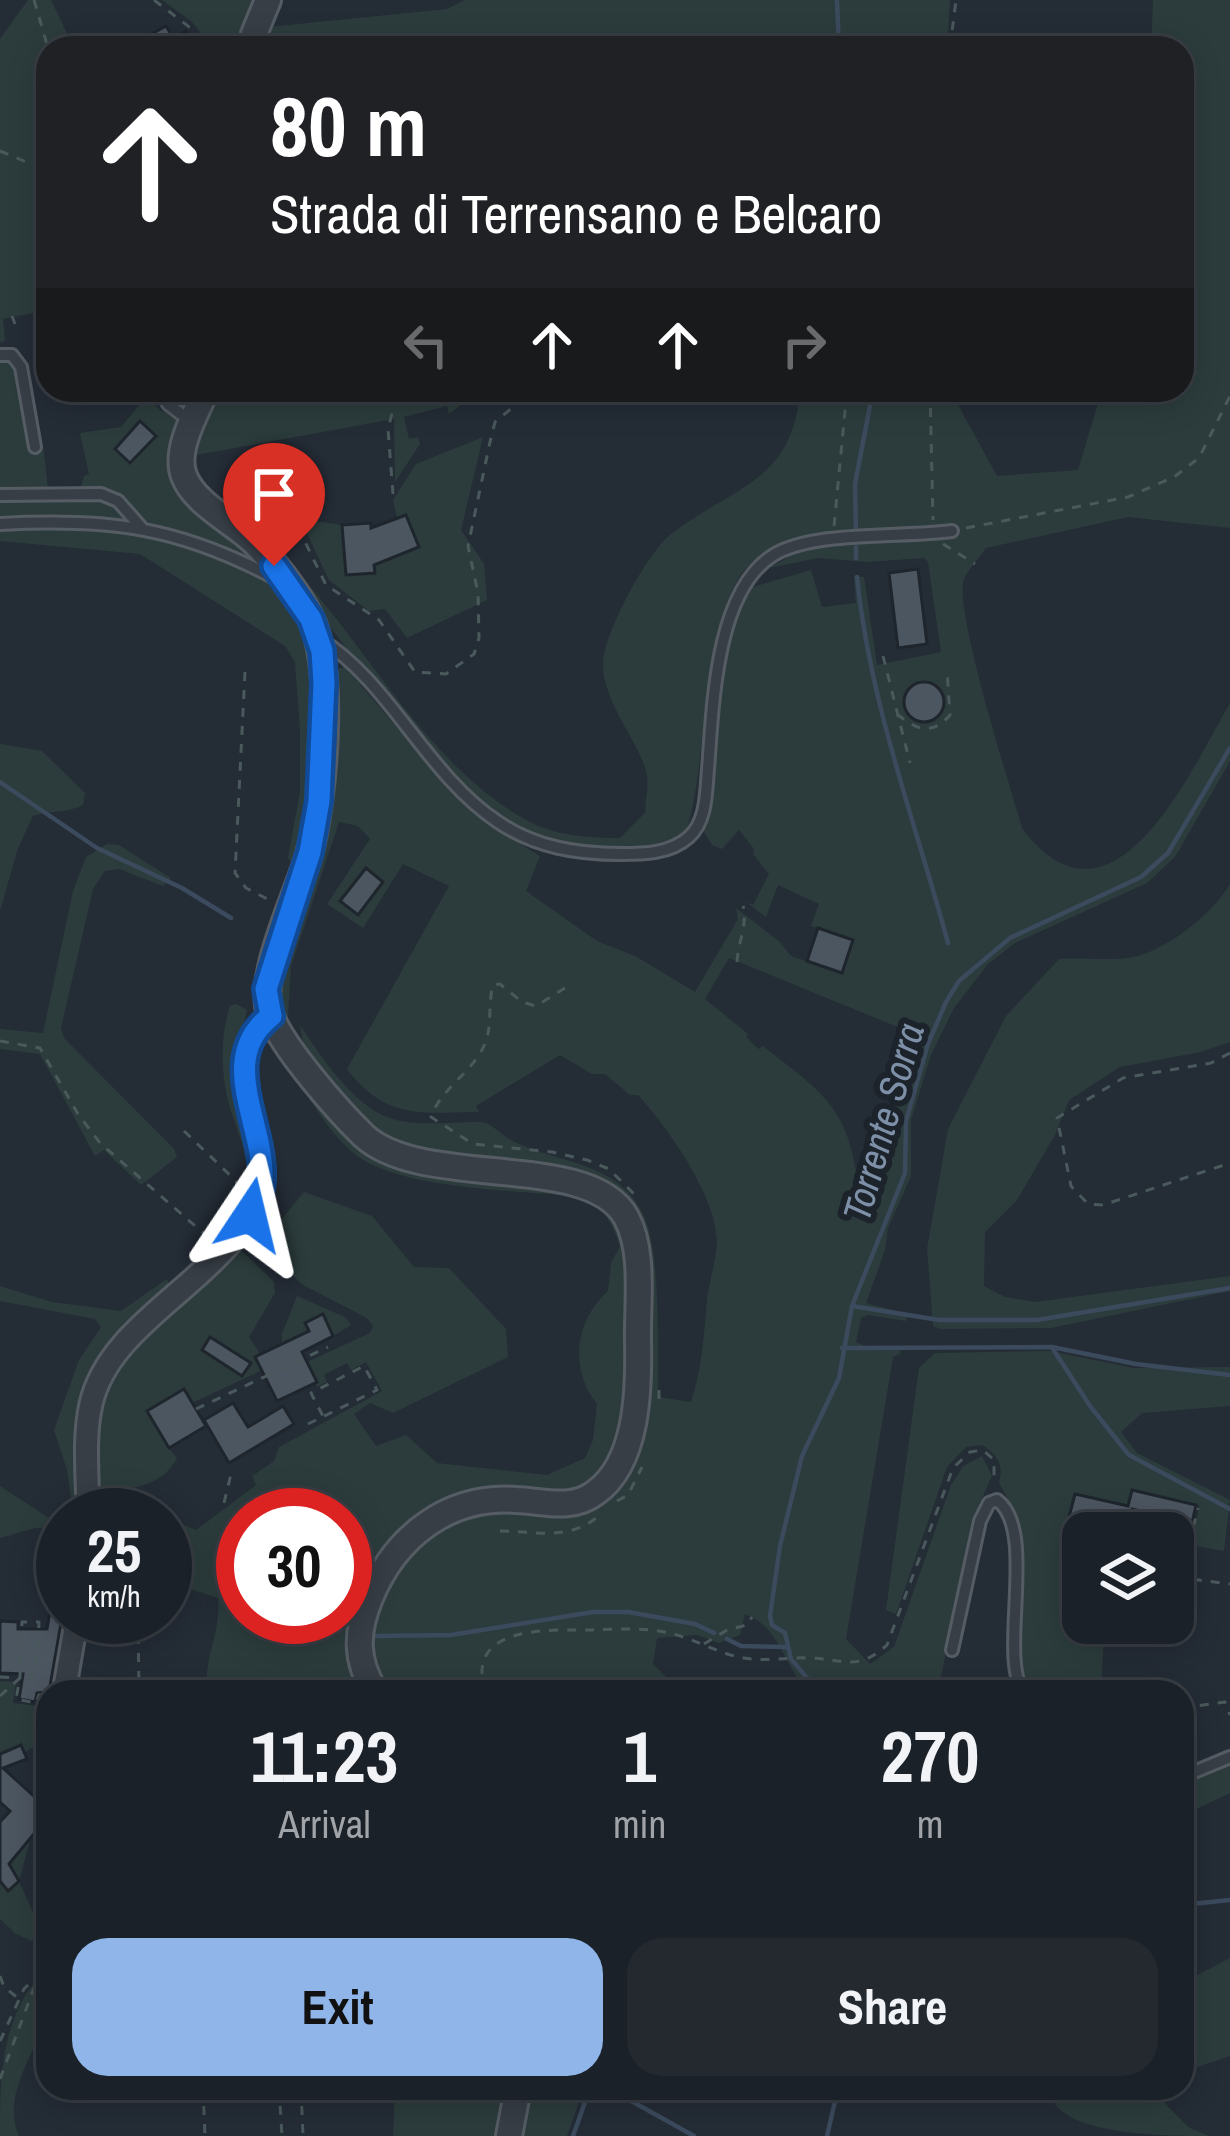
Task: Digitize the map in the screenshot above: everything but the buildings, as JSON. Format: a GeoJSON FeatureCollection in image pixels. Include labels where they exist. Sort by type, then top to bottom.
{"type":"FeatureCollection","features":[{"type":"Feature","properties":{"kind":"street"},"geometry":{"type":"LineString","coordinates":[[256,36],[268,0]]}},
{"type":"Feature","properties":{"kind":"street"},"geometry":{"type":"LineString","coordinates":[[201,402],[190,428],[184,475],[196,493],[256,544],[291,587],[318,638],[324,683],[319,801],[310,852],[266,989],[271,1016],[307,1069],[369,1140],[419,1161],[591,1188],[622,1210],[633,1234],[638,1380],[621,1460],[611,1479],[581,1501],[562,1505],[514,1499],[472,1503],[447,1512],[407,1537],[381,1573],[358,1636],[359,1657],[370,1680]]}},
{"type":"Feature","properties":{"kind":"street"},"geometry":{"type":"LineString","coordinates":[[89,1488],[91,1406],[98,1385],[127,1344],[224,1251],[244,1227],[260,1192],[262,1165],[244,1058],[257,1027],[271,1016]]}},
{"type":"Feature","properties":{"kind":"street"},"geometry":{"type":"LineString","coordinates":[[66,1680],[72,1644]]}},
{"type":"Feature","properties":{"kind":"street"},"geometry":{"type":"LineString","coordinates":[[509,2136],[516,2100]]}},
{"type":"Feature","properties":{"kind":"lane"},"geometry":{"type":"LineString","coordinates":[[0,355],[11,356],[21,367],[35,447]]}},
{"type":"Feature","properties":{"kind":"lane"},"geometry":{"type":"LineString","coordinates":[[167,402],[181,414]]}},
{"type":"Feature","properties":{"kind":"lane"},"geometry":{"type":"LineString","coordinates":[[0,495],[101,494],[118,501],[141,527]]}},
{"type":"Feature","properties":{"kind":"lane"},"geometry":{"type":"LineString","coordinates":[[0,524],[141,527],[204,544],[291,587]]}},
{"type":"Feature","properties":{"kind":"lane"},"geometry":{"type":"LineString","coordinates":[[318,638],[353,664],[419,747],[465,796],[499,823],[541,845],[582,853],[668,850],[698,826],[715,684],[730,619],[747,579],[772,556],[797,545],[833,538],[952,531]]}},
{"type":"Feature","properties":{"kind":"lane"},"geometry":{"type":"LineString","coordinates":[[952,1650],[980,1521],[989,1503],[997,1500],[1012,1521],[1019,1680]]}},
{"type":"Feature","properties":{"kind":"lane"},"geometry":{"type":"LineString","coordinates":[[1194,1772],[1230,1757]]}},
{"type":"Feature","properties":{"kind":"path"},"geometry":{"type":"LineString","coordinates":[[34,0],[44,36]]}},
{"type":"Feature","properties":{"kind":"path"},"geometry":{"type":"LineString","coordinates":[[154,0],[197,36]]}},
{"type":"Feature","properties":{"kind":"path"},"geometry":{"type":"LineString","coordinates":[[951,36],[956,0]]}},
{"type":"Feature","properties":{"kind":"path"},"geometry":{"type":"LineString","coordinates":[[0,152],[36,166]]}},
{"type":"Feature","properties":{"kind":"path"},"geometry":{"type":"LineString","coordinates":[[12,316],[15,324]]}},
{"type":"Feature","properties":{"kind":"path"},"geometry":{"type":"LineString","coordinates":[[952,531],[1129,497],[1174,477],[1198,458],[1230,396]]}},
{"type":"Feature","properties":{"kind":"path"},"geometry":{"type":"LineString","coordinates":[[393,494],[388,429],[395,402]]}},
{"type":"Feature","properties":{"kind":"path"},"geometry":{"type":"LineString","coordinates":[[290,511],[326,585],[379,620],[416,671],[446,674],[474,654],[479,638],[478,593],[468,546],[495,422],[519,402]]}},
{"type":"Feature","properties":{"kind":"path"},"geometry":{"type":"LineString","coordinates":[[833,538],[846,402]]}},
{"type":"Feature","properties":{"kind":"path"},"geometry":{"type":"LineString","coordinates":[[929,402],[934,534],[947,549],[975,564]]}},
{"type":"Feature","properties":{"kind":"path"},"geometry":{"type":"LineString","coordinates":[[883,656],[910,763]]}},
{"type":"Feature","properties":{"kind":"path"},"geometry":{"type":"LineString","coordinates":[[897,714],[915,729],[944,723],[950,715],[947,670]]}},
{"type":"Feature","properties":{"kind":"path"},"geometry":{"type":"LineString","coordinates":[[245,672],[235,873],[245,888],[290,911]]}},
{"type":"Feature","properties":{"kind":"path"},"geometry":{"type":"LineString","coordinates":[[736,962],[743,908],[737,913]]}},
{"type":"Feature","properties":{"kind":"path"},"geometry":{"type":"LineString","coordinates":[[518,1147],[473,1144],[430,1117],[438,1096],[467,1071],[487,1040],[493,985],[536,1006],[565,988]]}},
{"type":"Feature","properties":{"kind":"path"},"geometry":{"type":"LineString","coordinates":[[0,1041],[40,1048],[100,1142],[224,1251]]}},
{"type":"Feature","properties":{"kind":"path"},"geometry":{"type":"LineString","coordinates":[[1230,1053],[1211,1063],[1123,1078],[1057,1118],[1071,1186],[1088,1204],[1102,1204],[1230,1163]]}},
{"type":"Feature","properties":{"kind":"path"},"geometry":{"type":"LineString","coordinates":[[184,1131],[236,1181],[238,1200]]}},
{"type":"Feature","properties":{"kind":"path"},"geometry":{"type":"LineString","coordinates":[[93,1151],[100,1142]]}},
{"type":"Feature","properties":{"kind":"path"},"geometry":{"type":"LineString","coordinates":[[196,1409],[328,1347]]}},
{"type":"Feature","properties":{"kind":"path"},"geometry":{"type":"LineString","coordinates":[[308,1424],[324,1418],[377,1390],[364,1366],[311,1393],[324,1418]]}},
{"type":"Feature","properties":{"kind":"path"},"geometry":{"type":"LineString","coordinates":[[482,1680],[489,1651],[503,1639],[521,1634],[631,1629],[670,1633],[745,1659],[812,1658],[846,1664],[863,1660],[887,1645],[953,1468],[970,1452],[983,1450],[994,1460],[997,1473],[989,1503]]}},
{"type":"Feature","properties":{"kind":"path"},"geometry":{"type":"LineString","coordinates":[[228,1469],[228,1488]]}},
{"type":"Feature","properties":{"kind":"path"},"geometry":{"type":"LineString","coordinates":[[1194,1525],[1198,1508]]}},
{"type":"Feature","properties":{"kind":"path"},"geometry":{"type":"LineString","coordinates":[[1194,1580],[1230,1584]]}},
{"type":"Feature","properties":{"kind":"path"},"geometry":{"type":"LineString","coordinates":[[703,1645],[727,1630],[747,1625],[752,1617]]}},
{"type":"Feature","properties":{"kind":"path"},"geometry":{"type":"LineString","coordinates":[[0,1677],[20,1678],[31,1678],[38,1656],[39,1622],[22,1622],[20,1678],[16,1699],[36,1703]]}},
{"type":"Feature","properties":{"kind":"path"},"geometry":{"type":"LineString","coordinates":[[138,1644],[139,1680]]}},
{"type":"Feature","properties":{"kind":"path"},"geometry":{"type":"LineString","coordinates":[[0,1696],[20,1678]]}},
{"type":"Feature","properties":{"kind":"path"},"geometry":{"type":"LineString","coordinates":[[1194,1706],[1225,1702],[1230,1715]]}},
{"type":"Feature","properties":{"kind":"path"},"geometry":{"type":"LineString","coordinates":[[0,1976],[4,1987],[19,1999]]}},
{"type":"Feature","properties":{"kind":"path"},"geometry":{"type":"LineString","coordinates":[[0,2042],[19,1999],[36,1979]]}},
{"type":"Feature","properties":{"kind":"path"},"geometry":{"type":"LineString","coordinates":[[0,2080],[36,1981]]}},
{"type":"Feature","properties":{"kind":"path"},"geometry":{"type":"LineString","coordinates":[[204,2100],[205,2136]]}},
{"type":"Feature","properties":{"kind":"path"},"geometry":{"type":"LineString","coordinates":[[280,2100],[282,2136]]}},
{"type":"Feature","properties":{"kind":"path"},"geometry":{"type":"LineString","coordinates":[[302,2100],[303,2136]]}},
{"type":"Feature","properties":{"kind":"shaded area"},"geometry":{"type":"Polygon","coordinates":[[[28,0],[51,0],[68,36],[36,36],[36,312],[3,319],[5,341],[0,342],[0,39],[28,0]]]}},
{"type":"Feature","properties":{"kind":"shaded area"},"geometry":{"type":"Polygon","coordinates":[[[162,0],[259,0],[246,36],[203,36],[162,0]]]}},
{"type":"Feature","properties":{"kind":"shaded area"},"geometry":{"type":"Polygon","coordinates":[[[465,0],[950,0],[948,36],[266,36],[268,27],[447,9],[465,0]]]}},
{"type":"Feature","properties":{"kind":"shaded area"},"geometry":{"type":"Polygon","coordinates":[[[1153,0],[1230,0],[1230,528],[1128,517],[986,548],[964,579],[975,660],[1022,828],[1055,860],[1087,869],[1117,859],[1145,836],[1171,804],[1230,703],[1230,761],[1175,857],[1147,883],[1015,943],[988,964],[954,1008],[931,1055],[911,1120],[911,1176],[888,1228],[866,1303],[907,1314],[906,1321],[868,1315],[861,1318],[856,1342],[897,1346],[901,1353],[893,1357],[846,1639],[870,1664],[894,1647],[951,1485],[963,1466],[982,1456],[992,1476],[971,1523],[943,1680],[799,1680],[775,1638],[745,1614],[740,1635],[719,1643],[697,1635],[657,1638],[653,1664],[669,1680],[383,1680],[368,1644],[372,1644],[372,1620],[397,1560],[452,1520],[512,1508],[567,1516],[585,1511],[631,1461],[629,1207],[375,1135],[306,1058],[300,1025],[346,1086],[380,1114],[416,1123],[484,1123],[529,1148],[602,1173],[632,1196],[643,1214],[653,1253],[658,1397],[691,1402],[717,1244],[709,1206],[676,1145],[638,1095],[630,1095],[605,1074],[592,1074],[560,1055],[476,1106],[479,1112],[432,1113],[387,1104],[347,1069],[449,886],[403,864],[363,928],[327,904],[370,839],[358,826],[339,822],[291,966],[284,1020],[275,997],[335,669],[345,667],[413,746],[481,814],[540,856],[526,891],[597,941],[637,957],[695,992],[738,919],[736,908],[791,956],[842,973],[853,940],[811,926],[819,904],[778,885],[766,917],[746,902],[753,905],[769,874],[754,849],[739,830],[722,849],[712,845],[704,832],[710,741],[721,675],[746,589],[811,570],[822,607],[856,603],[854,577],[864,577],[877,665],[941,652],[924,558],[867,562],[818,558],[769,568],[796,553],[831,545],[931,540],[927,529],[814,535],[775,547],[748,566],[730,596],[720,626],[686,833],[657,843],[617,847],[542,839],[482,803],[420,741],[300,586],[235,515],[311,587],[412,717],[486,793],[551,830],[620,838],[645,813],[647,779],[604,678],[611,632],[639,575],[661,544],[772,464],[786,445],[798,402],[957,402],[997,476],[1078,470],[1098,402],[1194,402],[1194,36],[1152,36],[1153,0]],[[729,958],[705,999],[748,1034],[758,1049],[763,1046],[829,1103],[847,1136],[858,1184],[868,1185],[890,1112],[905,1030],[729,958]]]}},
{"type":"Feature","properties":{"kind":"shaded area"},"geometry":{"type":"Polygon","coordinates":[[[7,361],[16,370],[29,447],[43,445],[48,488],[0,488],[0,362],[7,361]]]}},
{"type":"Feature","properties":{"kind":"shaded area"},"geometry":{"type":"Polygon","coordinates":[[[142,402],[153,402],[174,415],[182,428],[176,457],[304,622],[313,680],[313,738],[301,855],[293,867],[288,857],[300,792],[300,730],[295,662],[285,646],[140,554],[0,541],[0,499],[100,497],[127,511],[130,506],[100,487],[81,487],[89,474],[80,433],[121,427],[142,402]]]}},
{"type":"Feature","properties":{"kind":"shaded area"},"geometry":{"type":"Polygon","coordinates":[[[210,402],[465,402],[449,414],[447,406],[404,417],[409,439],[418,437],[420,444],[395,482],[394,419],[191,456],[210,402]]]}},
{"type":"Feature","properties":{"kind":"shaded area"},"geometry":{"type":"Polygon","coordinates":[[[483,437],[461,530],[484,564],[487,600],[407,638],[385,609],[369,611],[329,580],[303,525],[309,520],[342,525],[346,574],[374,573],[374,554],[406,515],[397,518],[393,500],[416,464],[483,437]]]}},
{"type":"Feature","properties":{"kind":"shaded area"},"geometry":{"type":"Polygon","coordinates":[[[0,744],[42,751],[85,793],[83,805],[33,816],[18,848],[0,911],[0,744]]]}},
{"type":"Feature","properties":{"kind":"shaded area"},"geometry":{"type":"Polygon","coordinates":[[[107,844],[119,845],[171,878],[163,886],[119,869],[105,871],[93,889],[61,1028],[64,1038],[174,1149],[177,1157],[141,1185],[104,1150],[95,1156],[40,1054],[0,1049],[0,1029],[43,1033],[73,891],[86,857],[107,844]]]}},
{"type":"Feature","properties":{"kind":"shaded area"},"geometry":{"type":"Polygon","coordinates":[[[1230,884],[1230,1042],[1120,1067],[1069,1100],[1056,1133],[1017,1200],[985,1232],[984,1286],[1005,1297],[1035,1302],[1230,1276],[1230,1291],[1051,1328],[933,1326],[927,1249],[948,1129],[1006,1016],[1059,959],[1119,959],[1150,952],[1202,917],[1230,884]]]}},
{"type":"Feature","properties":{"kind":"shaded area"},"geometry":{"type":"Polygon","coordinates":[[[230,1006],[247,1010],[236,1056],[255,1169],[250,1201],[228,1230],[248,1182],[223,1070],[225,1027],[230,1006]]]}},
{"type":"Feature","properties":{"kind":"shaded area"},"geometry":{"type":"Polygon","coordinates":[[[271,1036],[365,1145],[568,1188],[614,1212],[628,1252],[630,1381],[615,1459],[577,1495],[494,1492],[377,1567],[372,1615],[372,1488],[252,1488],[256,1485],[252,1476],[274,1461],[279,1447],[382,1391],[366,1362],[351,1370],[347,1363],[324,1375],[327,1382],[317,1387],[307,1362],[370,1333],[373,1326],[367,1318],[303,1285],[249,1235],[256,1220],[271,1232],[304,1192],[372,1216],[414,1267],[449,1268],[506,1329],[508,1357],[393,1413],[370,1403],[354,1414],[376,1446],[406,1435],[437,1463],[547,1475],[585,1458],[593,1440],[597,1404],[582,1376],[580,1346],[588,1316],[608,1291],[611,1263],[620,1246],[603,1212],[569,1196],[423,1180],[370,1164],[351,1151],[310,1100],[275,1045],[256,1042],[271,1036]]]}},
{"type":"Feature","properties":{"kind":"shaded area"},"geometry":{"type":"Polygon","coordinates":[[[238,1247],[274,1282],[275,1293],[249,1337],[269,1367],[192,1403],[184,1390],[169,1448],[177,1458],[171,1468],[146,1484],[97,1488],[98,1410],[121,1363],[157,1321],[238,1247]]]}},
{"type":"Feature","properties":{"kind":"shaded area"},"geometry":{"type":"Polygon","coordinates":[[[167,1279],[171,1289],[102,1365],[85,1488],[70,1488],[54,1430],[79,1360],[101,1327],[95,1319],[0,1301],[0,1286],[52,1302],[121,1311],[167,1279]]]}},
{"type":"Feature","properties":{"kind":"shaded area"},"geometry":{"type":"Polygon","coordinates":[[[297,1296],[345,1317],[351,1325],[333,1336],[323,1315],[306,1323],[309,1331],[282,1344],[297,1296]]]}},
{"type":"Feature","properties":{"kind":"shaded area"},"geometry":{"type":"Polygon","coordinates":[[[1050,1351],[1134,1368],[1230,1367],[1230,1406],[1142,1413],[1121,1432],[1137,1453],[1230,1500],[1224,1551],[1194,1546],[1199,1506],[1132,1490],[1128,1506],[1075,1494],[1070,1512],[1062,1512],[1062,1644],[1104,1644],[1102,1680],[1024,1680],[1018,1641],[1017,1534],[999,1483],[998,1461],[983,1445],[966,1447],[947,1467],[896,1614],[886,1610],[919,1368],[935,1353],[1050,1351]]]}},
{"type":"Feature","properties":{"kind":"shaded area"},"geometry":{"type":"Polygon","coordinates":[[[0,1486],[36,1510],[36,1528],[0,1538],[0,1486]]]}},
{"type":"Feature","properties":{"kind":"shaded area"},"geometry":{"type":"Polygon","coordinates":[[[216,1515],[216,1597],[192,1590],[192,1528],[216,1515]]]}},
{"type":"Feature","properties":{"kind":"shaded area"},"geometry":{"type":"Polygon","coordinates":[[[216,1629],[216,1644],[369,1644],[365,1680],[207,1680],[216,1629]]]}},
{"type":"Feature","properties":{"kind":"shaded area"},"geometry":{"type":"Polygon","coordinates":[[[0,1681],[16,1682],[13,1703],[36,1706],[36,1745],[24,1753],[21,1746],[0,1754],[0,1681]]]}},
{"type":"Feature","properties":{"kind":"shaded area"},"geometry":{"type":"Polygon","coordinates":[[[1230,1762],[1230,1793],[1194,1810],[1194,1776],[1230,1762]]]}},
{"type":"Feature","properties":{"kind":"shaded area"},"geometry":{"type":"Polygon","coordinates":[[[0,1828],[22,1849],[30,1841],[19,1881],[8,1863],[0,1828]]]}},
{"type":"Feature","properties":{"kind":"shaded area"},"geometry":{"type":"Polygon","coordinates":[[[0,1881],[8,1891],[19,1881],[36,1919],[32,1941],[0,1919],[0,1881]]]}},
{"type":"Feature","properties":{"kind":"shaded area"},"geometry":{"type":"Polygon","coordinates":[[[1230,1958],[1230,2056],[1194,2068],[1194,1977],[1230,1958]]]}},
{"type":"Feature","properties":{"kind":"shaded area"},"geometry":{"type":"Polygon","coordinates":[[[36,1982],[36,2040],[14,2105],[19,2136],[0,2136],[6,2045],[26,1994],[36,1982]]]}},
{"type":"Feature","properties":{"kind":"shaded area"},"geometry":{"type":"Polygon","coordinates":[[[394,2100],[508,2100],[502,2136],[393,2136],[394,2100]]]}},
{"type":"Feature","properties":{"kind":"shaded area"},"geometry":{"type":"Polygon","coordinates":[[[526,2100],[580,2100],[567,2136],[519,2136],[526,2100]]]}},
{"type":"Feature","properties":{"kind":"shaded area"},"geometry":{"type":"Polygon","coordinates":[[[1054,2100],[1162,2100],[1188,2127],[1209,2136],[1113,2130],[1069,2116],[1054,2100]]]}},
{"type":"Feature","properties":{"kind":"waterway"},"geometry":{"type":"LineString","coordinates":[[837,0],[838,36]]}},
{"type":"Feature","properties":{"kind":"waterway"},"geometry":{"type":"LineString","coordinates":[[856,533],[855,484],[870,402]]}},
{"type":"Feature","properties":{"kind":"waterway"},"geometry":{"type":"LineString","coordinates":[[856,547],[856,558]]}},
{"type":"Feature","properties":{"kind":"waterway"},"geometry":{"type":"LineString","coordinates":[[857,577],[883,716],[948,943]]}},
{"type":"Feature","properties":{"kind":"waterway","name":"Torrente Sorra"},"geometry":{"type":"LineString","coordinates":[[809,1680],[791,1659],[785,1633],[772,1625],[770,1616],[780,1546],[802,1456],[839,1378],[852,1306],[905,1173],[906,1121],[928,1044],[946,1002],[959,981],[1010,938],[1141,877],[1168,853],[1230,748]]}},
{"type":"Feature","properties":{"kind":"waterway"},"geometry":{"type":"LineString","coordinates":[[0,782],[97,848],[182,888],[231,918]]}},
{"type":"Feature","properties":{"kind":"waterway"},"geometry":{"type":"LineString","coordinates":[[852,1306],[939,1320],[1037,1320],[1230,1288]]}},
{"type":"Feature","properties":{"kind":"waterway"},"geometry":{"type":"LineString","coordinates":[[842,1348],[1052,1347],[1136,1364],[1230,1375]]}},
{"type":"Feature","properties":{"kind":"waterway"},"geometry":{"type":"LineString","coordinates":[[1053,1349],[1129,1455],[1230,1509]]}},
{"type":"Feature","properties":{"kind":"waterway"},"geometry":{"type":"LineString","coordinates":[[374,1636],[451,1635],[593,1612],[628,1612],[695,1624],[714,1633]]}},
{"type":"Feature","properties":{"kind":"waterway"},"geometry":{"type":"LineString","coordinates":[[727,1639],[741,1646],[786,1647]]}},
{"type":"Feature","properties":{"kind":"waterway"},"geometry":{"type":"LineString","coordinates":[[1194,1904],[1230,1900]]}},
{"type":"Feature","properties":{"kind":"waterway"},"geometry":{"type":"LineString","coordinates":[[573,2136],[586,2100]]}},
{"type":"Feature","properties":{"kind":"waterway"},"geometry":{"type":"LineString","coordinates":[[630,2100],[694,2136]]}},
{"type":"Feature","properties":{"kind":"waterway","name":"Torrente Sorra"},"geometry":{"type":"LineString","coordinates":[[827,2136],[835,2100]]}},
{"type":"Feature","properties":{"kind":"route"},"geometry":{"type":"LineString","coordinates":[[250,1215],[262,1180],[244,1058],[257,1027],[271,1016],[266,989],[310,852],[323,739],[322,651],[311,619],[274,566]]}}]}
